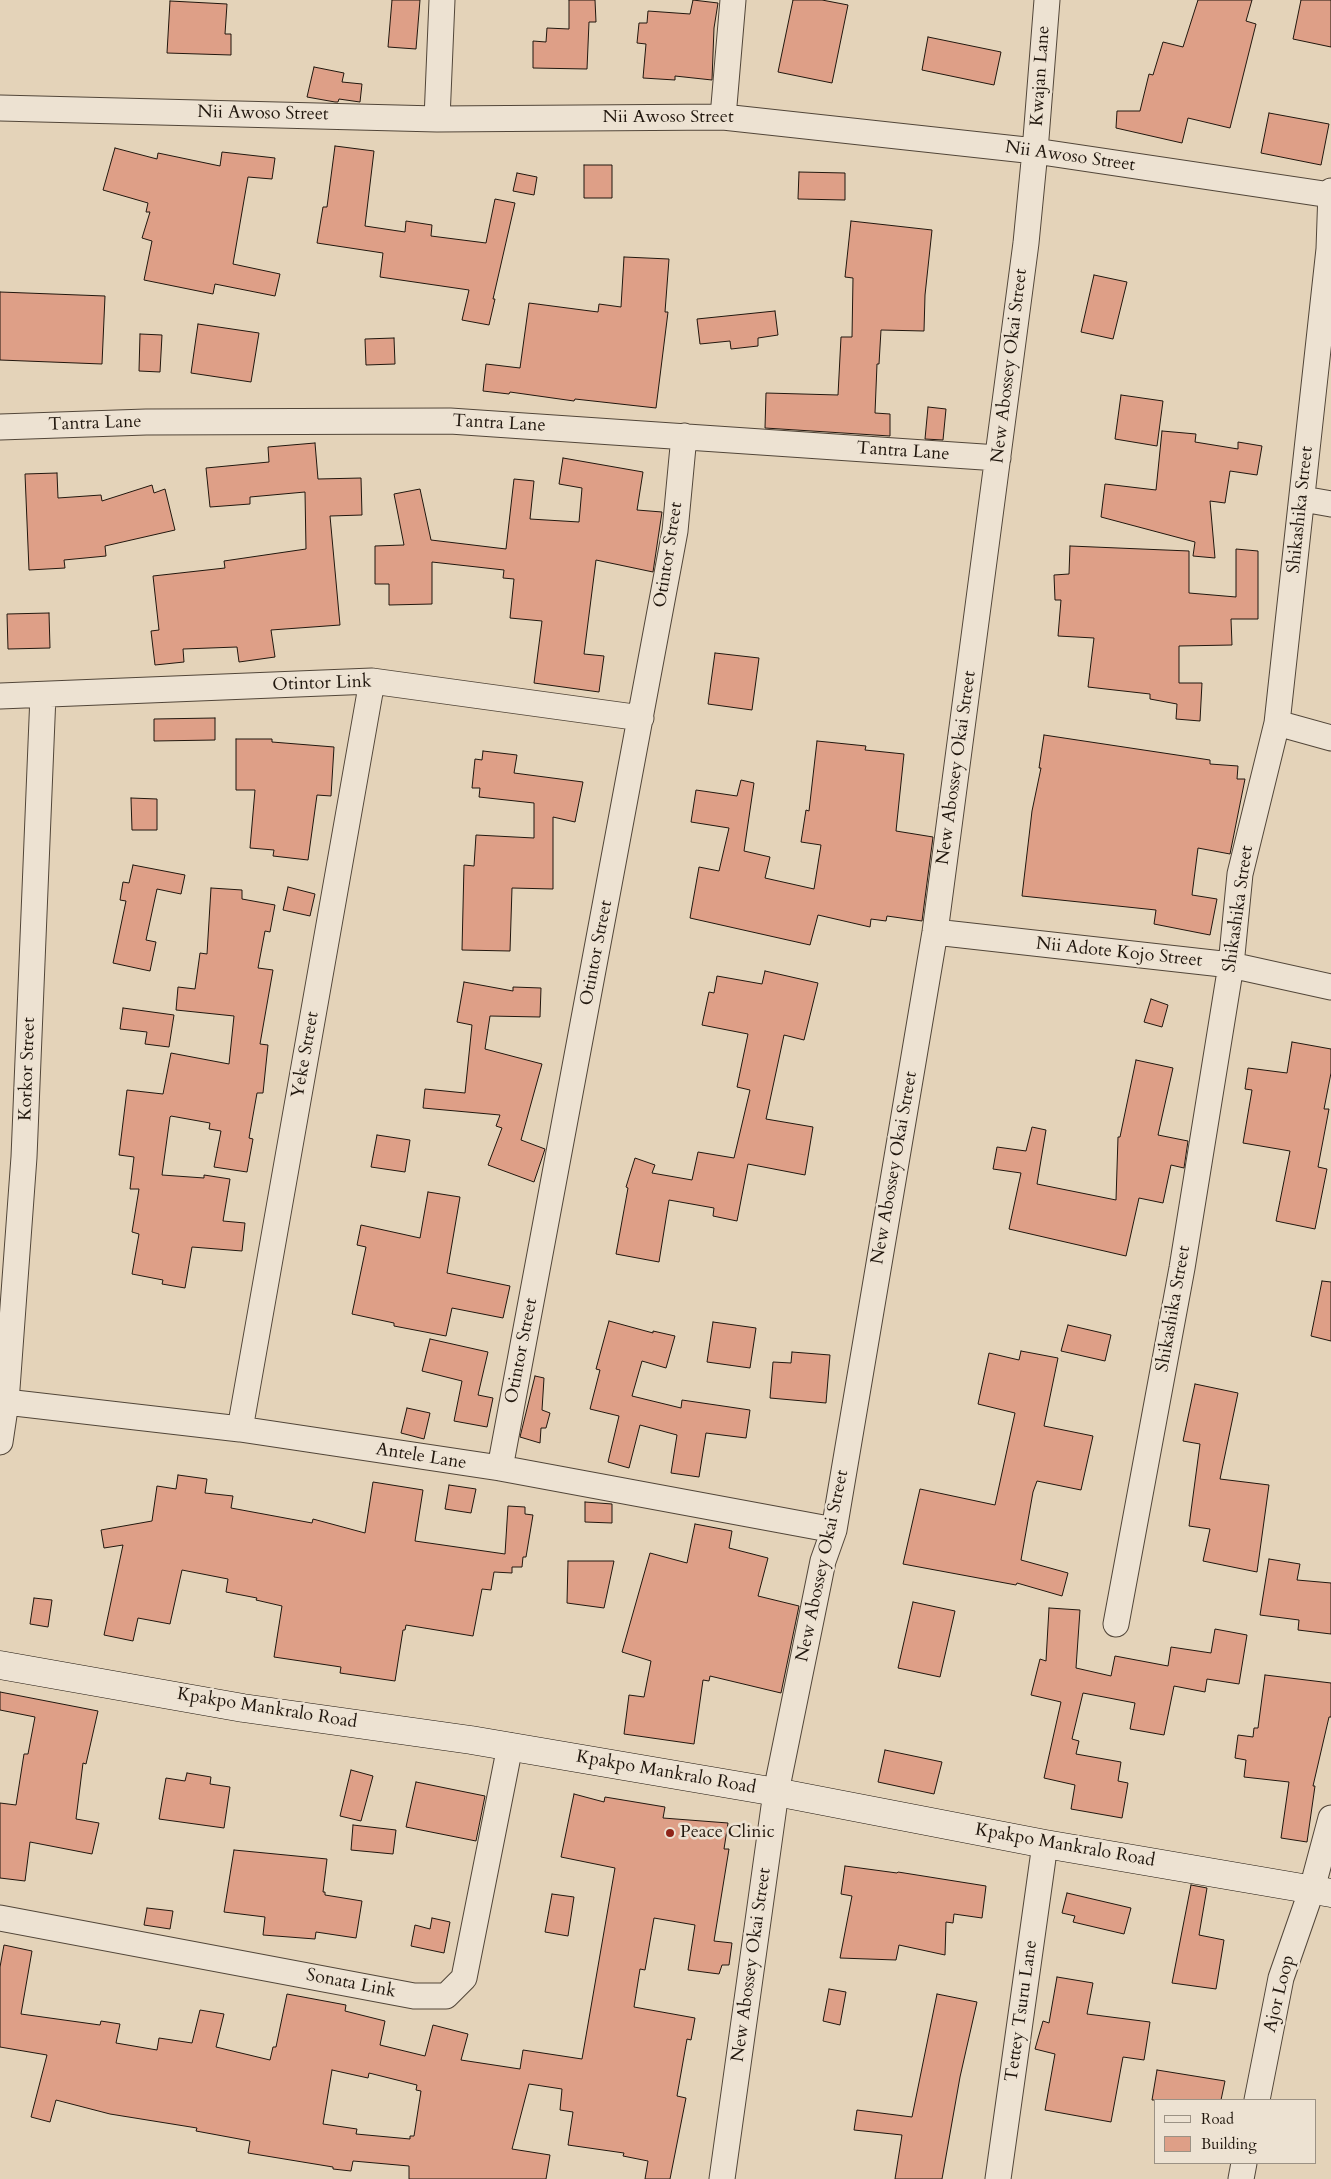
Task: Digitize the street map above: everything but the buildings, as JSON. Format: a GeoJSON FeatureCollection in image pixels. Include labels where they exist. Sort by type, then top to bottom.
{"type":"FeatureCollection","features":[{"type":"Feature","properties":{"kind":"street"},"geometry":{"type":"LineString","coordinates":[[437,119],[442,0]]}},
{"type":"Feature","properties":{"kind":"street"},"geometry":{"type":"LineString","coordinates":[[723,116],[733,0]]}},
{"type":"Feature","properties":{"kind":"street","name":"Kwajan Lane"},"geometry":{"type":"LineString","coordinates":[[1035,151],[1046,0]]}},
{"type":"Feature","properties":{"kind":"street","name":"Nii Awoso Street"},"geometry":{"type":"LineString","coordinates":[[0,108],[437,119],[723,116],[1035,151],[1331,193]]}},
{"type":"Feature","properties":{"kind":"street","name":"New Abossey Okai Street"},"geometry":{"type":"LineString","coordinates":[[722,2179],[776,1792],[823,1561],[834,1530],[935,932],[1026,243],[1035,151]]}},
{"type":"Feature","properties":{"kind":"street","name":"Shikashika Street"},"geometry":{"type":"LineString","coordinates":[[1116,1624],[1182,1268],[1231,965],[1240,874],[1278,723],[1330,249],[1331,193]]}},
{"type":"Feature","properties":{"kind":"street","name":"Tantra Lane"},"geometry":{"type":"LineString","coordinates":[[0,427],[146,422],[450,421],[998,458]]}},
{"type":"Feature","properties":{"kind":"street","name":"Otintor Street"},"geometry":{"type":"LineString","coordinates":[[500,1468],[675,531],[684,436]]}},
{"type":"Feature","properties":{"kind":"street"},"geometry":{"type":"LineString","coordinates":[[1303,498],[1331,504]]}},
{"type":"Feature","properties":{"kind":"street","name":"Otintor Link"},"geometry":{"type":"LineString","coordinates":[[0,696],[372,681],[641,718]]}},
{"type":"Feature","properties":{"kind":"street","name":"Yeke Street"},"geometry":{"type":"LineString","coordinates":[[240,1429],[372,681]]}},
{"type":"Feature","properties":{"kind":"street","name":"Korkor Street"},"geometry":{"type":"LineString","coordinates":[[0,1442],[6,1402],[24,1158],[43,694]]}},
{"type":"Feature","properties":{"kind":"street"},"geometry":{"type":"LineString","coordinates":[[1278,723],[1331,738]]}},
{"type":"Feature","properties":{"kind":"street","name":"Nii Adote Kojo Street"},"geometry":{"type":"LineString","coordinates":[[935,932],[1231,965],[1331,987]]}},
{"type":"Feature","properties":{"kind":"street","name":"Antele Lane"},"geometry":{"type":"LineString","coordinates":[[6,1402],[240,1429],[500,1468],[834,1530]]}},
{"type":"Feature","properties":{"kind":"street","name":"Kpakpo Mankralo Road"},"geometry":{"type":"LineString","coordinates":[[0,1665],[243,1708],[510,1746],[776,1792],[1045,1844],[1321,1891]]}},
{"type":"Feature","properties":{"kind":"street","name":"Sonata Link"},"geometry":{"type":"LineString","coordinates":[[0,1918],[414,1996],[446,1996],[464,1978],[510,1746]]}},
{"type":"Feature","properties":{"kind":"street","name":"Ajor Loop"},"geometry":{"type":"LineString","coordinates":[[1257,2099],[1281,1978],[1321,1891],[1331,1818]]}},
{"type":"Feature","properties":{"kind":"street","name":"Tettey Tsuru Lane"},"geometry":{"type":"LineString","coordinates":[[998,2179],[1045,1844]]}},
{"type":"Feature","properties":{"kind":"street"},"geometry":{"type":"LineString","coordinates":[[1241,2179],[1244,2164]]}},
{"type":"Feature","properties":{"kind":"place","name":"Peace Clinic"},"geometry":{"type":"Point","coordinates":[670,1833]}}]}
